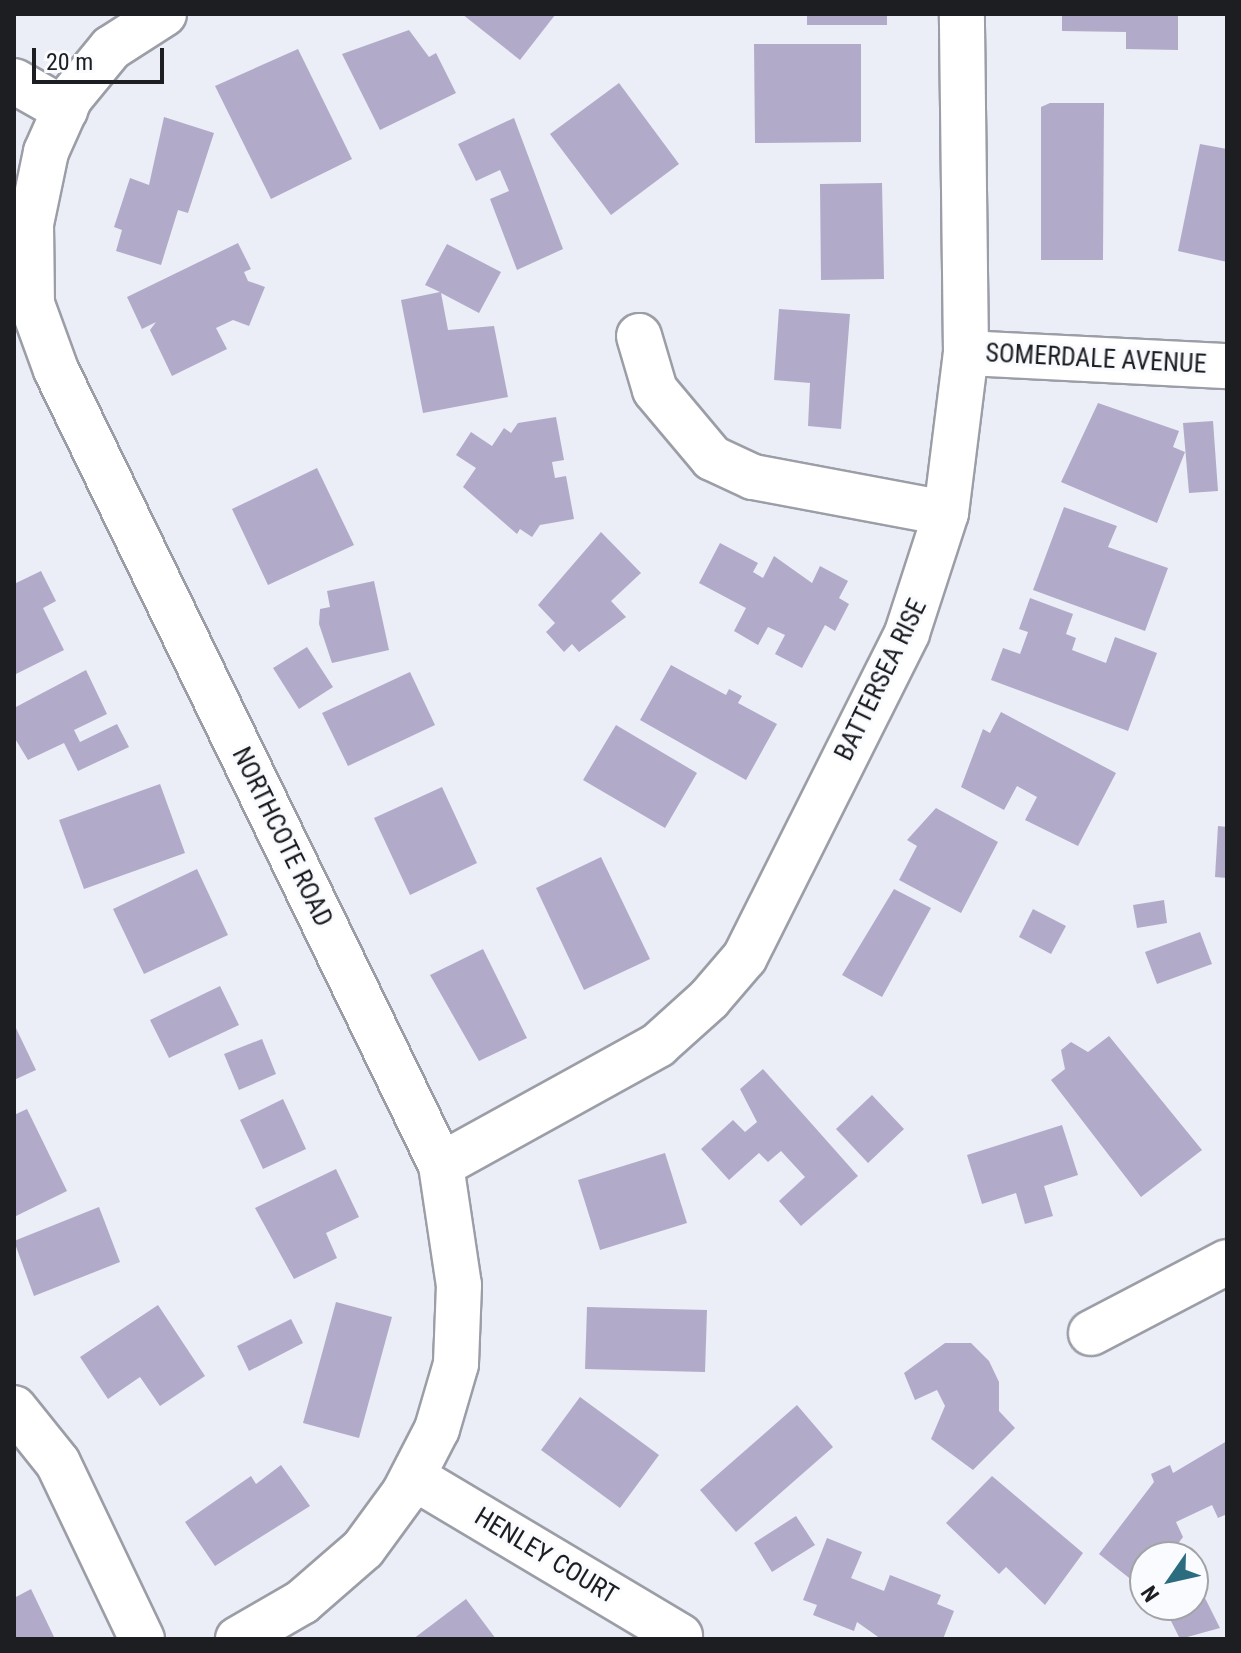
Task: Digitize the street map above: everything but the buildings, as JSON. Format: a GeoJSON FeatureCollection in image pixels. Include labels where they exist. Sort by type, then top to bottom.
{"type":"FeatureCollection","features":[{"type":"Feature","properties":{"kind":"street","name":"NORTHCOTE ROAD"},"geometry":{"type":"LineString","coordinates":[[164,14],[111,48],[65,110],[46,152],[31,224],[32,304],[56,370],[441,1165],[459,1285],[456,1364],[413,1477],[363,1549],[302,1602],[238,1639]]}},
{"type":"Feature","properties":{"kind":"street","name":"BATTERSEA RISE"},"geometry":{"type":"LineString","coordinates":[[441,1165],[658,1045],[745,957],[907,633],[946,513],[966,353],[962,14]]}},
{"type":"Feature","properties":{"kind":"street"},"geometry":{"type":"LineString","coordinates":[[14,81],[65,110]]}},
{"type":"Feature","properties":{"kind":"street"},"geometry":{"type":"LineString","coordinates":[[639,336],[655,390],[712,458],[753,477],[946,513]]}},
{"type":"Feature","properties":{"kind":"street","name":"SOMERDALE AVENUE"},"geometry":{"type":"LineString","coordinates":[[966,353],[1227,366]]}},
{"type":"Feature","properties":{"kind":"street"},"geometry":{"type":"LineString","coordinates":[[1091,1333],[1227,1262]]}},
{"type":"Feature","properties":{"kind":"street"},"geometry":{"type":"LineString","coordinates":[[14,1408],[58,1463],[142,1639]]}},
{"type":"Feature","properties":{"kind":"street","name":"HENLEY COURT"},"geometry":{"type":"LineString","coordinates":[[413,1477],[680,1636]]}}]}
